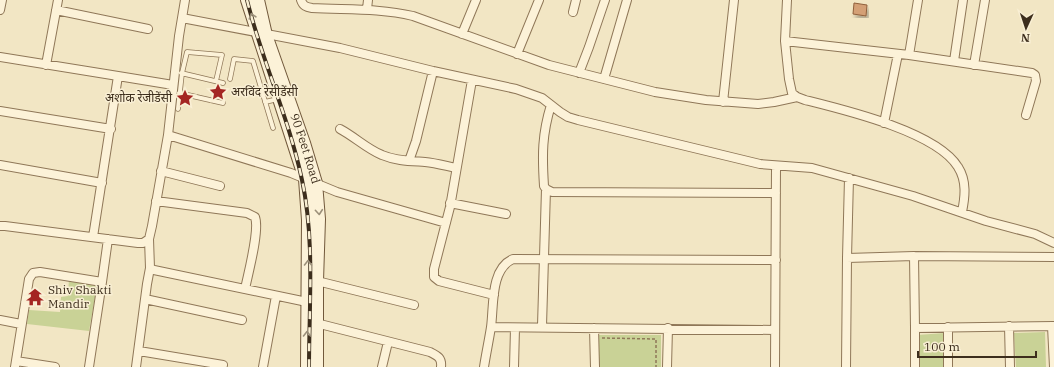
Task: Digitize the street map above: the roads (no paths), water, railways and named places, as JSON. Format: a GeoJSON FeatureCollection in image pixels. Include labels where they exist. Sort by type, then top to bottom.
{"type":"FeatureCollection","features":[{"type":"Feature","properties":{"kind":"main road","name":"90 Feet Road"},"geometry":{"type":"LineString","coordinates":[[247,0],[262,34],[304,143],[319,220],[317,281],[312,303]]}},
{"type":"Feature","properties":{"kind":"main road","name":"90 Feet Road"},"geometry":{"type":"LineString","coordinates":[[258,0],[265,58],[279,99],[311,181],[308,220],[312,303]]}},
{"type":"Feature","properties":{"kind":"main road"},"geometry":{"type":"LineString","coordinates":[[312,303],[316,323],[312,365]]}},
{"type":"Feature","properties":{"kind":"main road"},"geometry":{"type":"LineString","coordinates":[[312,303],[312,365]]}},
{"type":"Feature","properties":{"kind":"street"},"geometry":{"type":"LineString","coordinates":[[0,10],[2,0]]}},
{"type":"Feature","properties":{"kind":"street"},"geometry":{"type":"LineString","coordinates":[[46,65],[58,0]]}},
{"type":"Feature","properties":{"kind":"street"},"geometry":{"type":"LineString","coordinates":[[136,367],[150,268],[149,240],[178,72],[182,18],[185,0]]}},
{"type":"Feature","properties":{"kind":"street"},"geometry":{"type":"LineString","coordinates":[[301,0],[303,5],[312,8],[367,9],[396,12],[413,16],[517,54],[604,79],[671,96],[722,102],[758,104],[797,97]]}},
{"type":"Feature","properties":{"kind":"street"},"geometry":{"type":"LineString","coordinates":[[367,9],[368,0]]}},
{"type":"Feature","properties":{"kind":"street"},"geometry":{"type":"LineString","coordinates":[[462,34],[476,0]]}},
{"type":"Feature","properties":{"kind":"street"},"geometry":{"type":"LineString","coordinates":[[517,54],[539,0]]}},
{"type":"Feature","properties":{"kind":"street"},"geometry":{"type":"LineString","coordinates":[[573,12],[576,0]]}},
{"type":"Feature","properties":{"kind":"street"},"geometry":{"type":"LineString","coordinates":[[579,72],[605,0]]}},
{"type":"Feature","properties":{"kind":"street"},"geometry":{"type":"LineString","coordinates":[[604,79],[627,0]]}},
{"type":"Feature","properties":{"kind":"street"},"geometry":{"type":"LineString","coordinates":[[722,102],[734,0]]}},
{"type":"Feature","properties":{"kind":"street"},"geometry":{"type":"LineString","coordinates":[[787,0],[785,41],[792,93],[797,97],[884,123],[928,142],[942,151],[958,166],[964,179],[965,189],[962,212]]}},
{"type":"Feature","properties":{"kind":"street"},"geometry":{"type":"LineString","coordinates":[[909,55],[918,0]]}},
{"type":"Feature","properties":{"kind":"street"},"geometry":{"type":"LineString","coordinates":[[954,62],[963,0]]}},
{"type":"Feature","properties":{"kind":"street"},"geometry":{"type":"LineString","coordinates":[[974,64],[985,0]]}},
{"type":"Feature","properties":{"kind":"street"},"geometry":{"type":"LineString","coordinates":[[56,10],[148,29]]}},
{"type":"Feature","properties":{"kind":"street"},"geometry":{"type":"LineString","coordinates":[[182,18],[340,48],[526,92],[542,98],[568,117],[578,120],[760,164],[812,168],[907,194],[986,221],[1036,234],[1054,243]]}},
{"type":"Feature","properties":{"kind":"street"},"geometry":{"type":"LineString","coordinates":[[785,41],[909,55],[974,64],[1035,75],[1036,81],[1026,115]]}},
{"type":"Feature","properties":{"kind":"street"},"geometry":{"type":"LineString","coordinates":[[884,123],[898,54]]}},
{"type":"Feature","properties":{"kind":"street"},"geometry":{"type":"LineString","coordinates":[[0,57],[118,76],[175,90]]}},
{"type":"Feature","properties":{"kind":"street"},"geometry":{"type":"LineString","coordinates":[[409,161],[418,134],[433,71]]}},
{"type":"Feature","properties":{"kind":"street"},"geometry":{"type":"LineString","coordinates":[[93,237],[111,129],[118,76]]}},
{"type":"Feature","properties":{"kind":"street"},"geometry":{"type":"LineString","coordinates":[[472,80],[450,203],[434,269],[434,277],[436,280],[494,295]]}},
{"type":"Feature","properties":{"kind":"street"},"geometry":{"type":"LineString","coordinates":[[542,326],[546,189],[544,180],[543,139],[545,123],[551,105]]}},
{"type":"Feature","properties":{"kind":"street"},"geometry":{"type":"LineString","coordinates":[[0,111],[111,129]]}},
{"type":"Feature","properties":{"kind":"street"},"geometry":{"type":"LineString","coordinates":[[340,129],[381,155],[395,160],[456,168]]}},
{"type":"Feature","properties":{"kind":"street"},"geometry":{"type":"LineString","coordinates":[[168,135],[291,173],[338,192],[446,223]]}},
{"type":"Feature","properties":{"kind":"street"},"geometry":{"type":"LineString","coordinates":[[0,165],[102,183]]}},
{"type":"Feature","properties":{"kind":"street"},"geometry":{"type":"LineString","coordinates":[[775,367],[776,166]]}},
{"type":"Feature","properties":{"kind":"street"},"geometry":{"type":"LineString","coordinates":[[161,171],[220,186]]}},
{"type":"Feature","properties":{"kind":"street"},"geometry":{"type":"LineString","coordinates":[[846,367],[849,178]]}},
{"type":"Feature","properties":{"kind":"street"},"geometry":{"type":"LineString","coordinates":[[546,189],[556,193],[776,193]]}},
{"type":"Feature","properties":{"kind":"street"},"geometry":{"type":"LineString","coordinates":[[156,202],[247,213],[255,217],[255,236],[245,289]]}},
{"type":"Feature","properties":{"kind":"street"},"geometry":{"type":"LineString","coordinates":[[450,203],[506,214]]}},
{"type":"Feature","properties":{"kind":"street"},"geometry":{"type":"LineString","coordinates":[[0,226],[138,243],[143,243],[149,240]]}},
{"type":"Feature","properties":{"kind":"street"},"geometry":{"type":"LineString","coordinates":[[89,367],[108,239]]}},
{"type":"Feature","properties":{"kind":"street"},"geometry":{"type":"LineString","coordinates":[[847,258],[914,256],[1054,257]]}},
{"type":"Feature","properties":{"kind":"street"},"geometry":{"type":"LineString","coordinates":[[914,256],[914,367]]}},
{"type":"Feature","properties":{"kind":"street"},"geometry":{"type":"LineString","coordinates":[[484,367],[497,278],[506,262],[513,259],[776,260]]}},
{"type":"Feature","properties":{"kind":"street"},"geometry":{"type":"LineString","coordinates":[[150,268],[159,272],[312,303]]}},
{"type":"Feature","properties":{"kind":"street"},"geometry":{"type":"LineString","coordinates":[[55,367],[15,364],[21,324],[30,279],[33,273],[40,272],[102,282]]}},
{"type":"Feature","properties":{"kind":"street"},"geometry":{"type":"LineString","coordinates":[[317,281],[414,305]]}},
{"type":"Feature","properties":{"kind":"street"},"geometry":{"type":"LineString","coordinates":[[263,367],[276,296]]}},
{"type":"Feature","properties":{"kind":"street"},"geometry":{"type":"LineString","coordinates":[[145,299],[242,320]]}},
{"type":"Feature","properties":{"kind":"street"},"geometry":{"type":"LineString","coordinates":[[0,320],[21,324]]}},
{"type":"Feature","properties":{"kind":"street"},"geometry":{"type":"LineString","coordinates":[[316,323],[436,355],[441,360],[441,367]]}},
{"type":"Feature","properties":{"kind":"street"},"geometry":{"type":"LineString","coordinates":[[491,326],[515,328],[542,326],[775,330]]}},
{"type":"Feature","properties":{"kind":"street"},"geometry":{"type":"LineString","coordinates":[[1009,326],[1010,367]]}},
{"type":"Feature","properties":{"kind":"street"},"geometry":{"type":"LineString","coordinates":[[915,328],[1053,326],[1054,367]]}},
{"type":"Feature","properties":{"kind":"street"},"geometry":{"type":"LineString","coordinates":[[948,327],[948,367]]}},
{"type":"Feature","properties":{"kind":"street"},"geometry":{"type":"LineString","coordinates":[[514,367],[515,328]]}},
{"type":"Feature","properties":{"kind":"street"},"geometry":{"type":"LineString","coordinates":[[594,328],[595,367]]}},
{"type":"Feature","properties":{"kind":"street"},"geometry":{"type":"LineString","coordinates":[[667,367],[668,328]]}},
{"type":"Feature","properties":{"kind":"street"},"geometry":{"type":"LineString","coordinates":[[382,367],[388,342]]}},
{"type":"Feature","properties":{"kind":"street"},"geometry":{"type":"LineString","coordinates":[[139,351],[223,365]]}},
{"type":"Feature","properties":{"kind":"lane"},"geometry":{"type":"LineString","coordinates":[[216,81],[222,55],[187,52],[178,72],[223,83]]}},
{"type":"Feature","properties":{"kind":"lane"},"geometry":{"type":"LineString","coordinates":[[230,79],[234,59],[253,61],[265,58]]}},
{"type":"Feature","properties":{"kind":"lane"},"geometry":{"type":"LineString","coordinates":[[253,61],[273,128]]}},
{"type":"Feature","properties":{"kind":"lane"},"geometry":{"type":"LineString","coordinates":[[178,108],[175,90],[224,103]]}},
{"type":"Feature","properties":{"kind":"lane"},"geometry":{"type":"LineString","coordinates":[[265,102],[279,99]]}},
{"type":"Feature","properties":{"kind":"railway"},"geometry":{"type":"LineString","coordinates":[[247,0],[260,45],[297,157],[306,203],[310,249],[309,367]]}},
{"type":"Feature","properties":{"kind":"place","name":"अरविंद रेसीडेंसी"},"geometry":{"type":"Point","coordinates":[218,92]}},
{"type":"Feature","properties":{"kind":"place","name":"अशोक रेजीडेंसी"},"geometry":{"type":"Point","coordinates":[185,98]}},
{"type":"Feature","properties":{"kind":"place","name":"Shiv Shakti Mandir"},"geometry":{"type":"Point","coordinates":[35,297]}}]}
